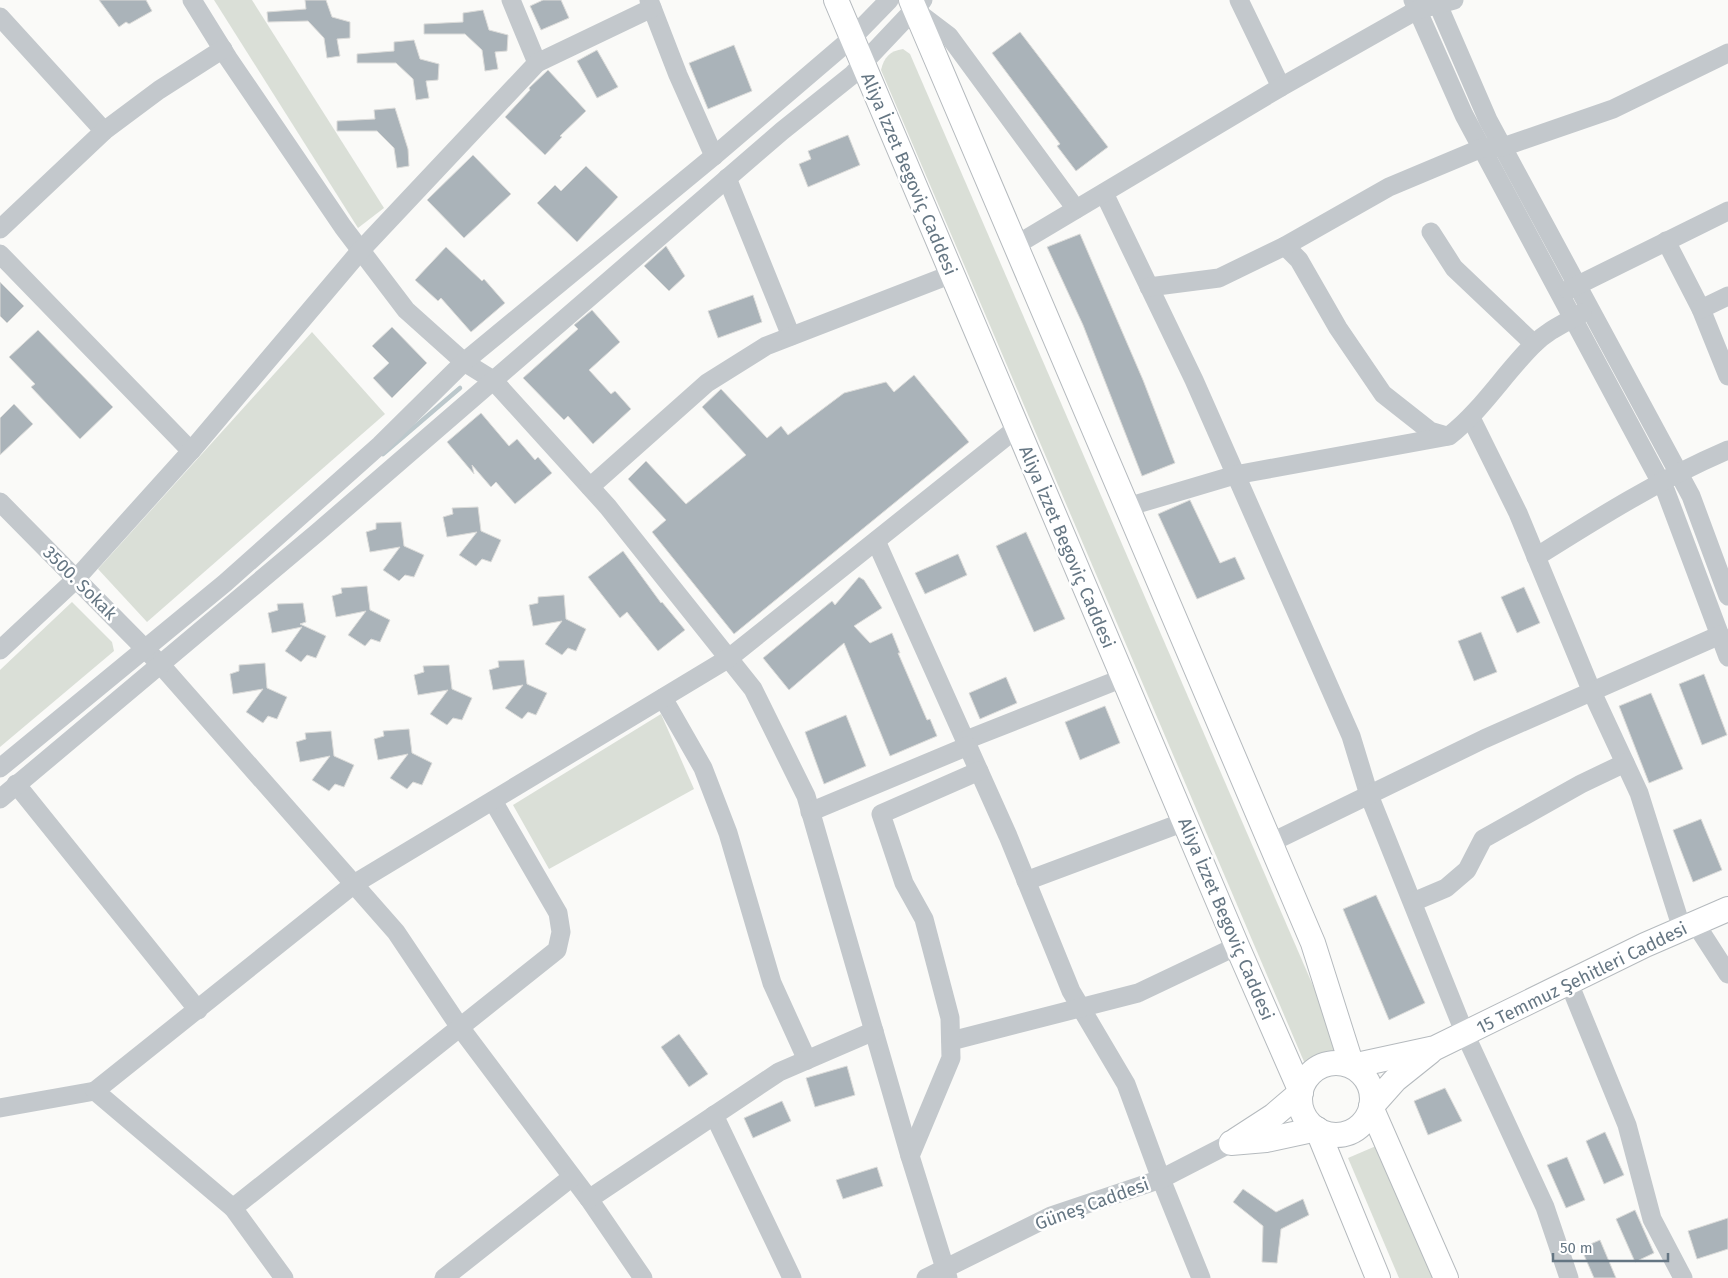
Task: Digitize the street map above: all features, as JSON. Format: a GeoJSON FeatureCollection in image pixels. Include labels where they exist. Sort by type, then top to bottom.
{"type":"FeatureCollection","features":[{"type":"Feature","properties":{"kind":"main road","name":"Aliya İzzet Begoviç Caddesi"},"geometry":{"type":"LineString","coordinates":[[836,0],[1184,822],[1301,1092]]}},
{"type":"Feature","properties":{"kind":"main road"},"geometry":{"type":"LineString","coordinates":[[917,4],[1016,245],[1313,943],[1352,1066]]}},
{"type":"Feature","properties":{"kind":"main road","name":"15 Temmuz Şehitleri Caddesi"},"geometry":{"type":"LineString","coordinates":[[1435,1048],[1728,909]]}},
{"type":"Feature","properties":{"kind":"main road"},"geometry":{"type":"LineString","coordinates":[[1352,1066],[1435,1048]]}},
{"type":"Feature","properties":{"kind":"main road"},"geometry":{"type":"LineString","coordinates":[[1371,1107],[1395,1080],[1435,1048]]}},
{"type":"Feature","properties":{"kind":"main road"},"geometry":{"type":"LineString","coordinates":[[1230,1143],[1266,1140],[1317,1129],[1327,1134],[1338,1135],[1359,1127],[1367,1118],[1371,1107],[1372,1091],[1360,1070],[1341,1063],[1320,1066],[1304,1082],[1301,1092],[1303,1113],[1317,1129],[1378,1278]]}},
{"type":"Feature","properties":{"kind":"main road"},"geometry":{"type":"LineString","coordinates":[[1230,1143],[1273,1116],[1301,1092]]}},
{"type":"Feature","properties":{"kind":"main road"},"geometry":{"type":"LineString","coordinates":[[1371,1107],[1446,1278]]}},
{"type":"Feature","properties":{"kind":"street"},"geometry":{"type":"LineString","coordinates":[[192,0],[223,49],[360,250],[406,310],[464,362],[493,380],[590,487],[753,689],[806,796],[910,1156],[946,1273]]}},
{"type":"Feature","properties":{"kind":"street"},"geometry":{"type":"LineString","coordinates":[[511,0],[537,62]]}},
{"type":"Feature","properties":{"kind":"street"},"geometry":{"type":"LineString","coordinates":[[0,768],[225,583],[372,451],[464,362],[714,156],[852,38],[889,0]]}},
{"type":"Feature","properties":{"kind":"street"},"geometry":{"type":"LineString","coordinates":[[1239,0],[1281,87]]}},
{"type":"Feature","properties":{"kind":"street"},"geometry":{"type":"LineString","coordinates":[[1016,245],[1415,5],[1442,2],[1488,120],[1504,146],[1691,496],[1728,596]]}},
{"type":"Feature","properties":{"kind":"street"},"geometry":{"type":"LineString","coordinates":[[0,650],[75,580],[191,451],[360,250],[537,62],[651,4],[678,75],[714,156]]}},
{"type":"Feature","properties":{"kind":"street"},"geometry":{"type":"LineString","coordinates":[[0,798],[325,526],[727,178],[863,64],[917,4],[949,36],[1076,210]]}},
{"type":"Feature","properties":{"kind":"street"},"geometry":{"type":"LineString","coordinates":[[1415,5],[1464,116],[1661,482],[1728,657]]}},
{"type":"Feature","properties":{"kind":"street"},"geometry":{"type":"LineString","coordinates":[[0,17],[104,131]]}},
{"type":"Feature","properties":{"kind":"street"},"geometry":{"type":"LineString","coordinates":[[0,229],[104,131],[159,90],[223,49]]}},
{"type":"Feature","properties":{"kind":"street"},"geometry":{"type":"LineString","coordinates":[[1149,287],[1219,278],[1285,246],[1389,187],[1482,148],[1504,146],[1613,109],[1728,54]]}},
{"type":"Feature","properties":{"kind":"street"},"geometry":{"type":"LineString","coordinates":[[727,178],[791,336]]}},
{"type":"Feature","properties":{"kind":"street"},"geometry":{"type":"LineString","coordinates":[[1104,193],[1235,475],[1350,736],[1369,795],[1465,1034],[1545,1207],[1570,1278]]}},
{"type":"Feature","properties":{"kind":"street"},"geometry":{"type":"LineString","coordinates":[[1560,294],[1728,211]]}},
{"type":"Feature","properties":{"kind":"street"},"geometry":{"type":"LineString","coordinates":[[1431,232],[1454,268],[1534,344]]}},
{"type":"Feature","properties":{"kind":"street"},"geometry":{"type":"LineString","coordinates":[[1666,241],[1701,309],[1728,376]]}},
{"type":"Feature","properties":{"kind":"street"},"geometry":{"type":"LineString","coordinates":[[1285,246],[1299,260],[1338,328],[1383,394],[1430,431],[1449,436]]}},
{"type":"Feature","properties":{"kind":"street"},"geometry":{"type":"LineString","coordinates":[[0,254],[191,451]]}},
{"type":"Feature","properties":{"kind":"street"},"geometry":{"type":"LineString","coordinates":[[590,487],[707,383],[766,346],[952,274]]}},
{"type":"Feature","properties":{"kind":"street"},"geometry":{"type":"LineString","coordinates":[[1701,309],[1728,296]]}},
{"type":"Feature","properties":{"kind":"street"},"geometry":{"type":"LineString","coordinates":[[1127,507],[1235,475],[1449,436],[1471,418],[1534,344],[1556,326],[1590,309]]}},
{"type":"Feature","properties":{"kind":"street"},"geometry":{"type":"LineString","coordinates":[[1471,418],[1518,513],[1592,692],[1639,793],[1689,926],[1728,974]]}},
{"type":"Feature","properties":{"kind":"street"},"geometry":{"type":"LineString","coordinates":[[0,1108],[95,1091],[354,884],[729,658],[1017,428]]}},
{"type":"Feature","properties":{"kind":"street"},"geometry":{"type":"LineString","coordinates":[[1536,557],[1661,482],[1728,450]]}},
{"type":"Feature","properties":{"kind":"street","name":"3500. Sokak"},"geometry":{"type":"LineString","coordinates":[[0,502],[160,664],[396,932],[459,1026],[589,1199],[644,1278]]}},
{"type":"Feature","properties":{"kind":"street"},"geometry":{"type":"LineString","coordinates":[[876,541],[980,771],[1071,991],[1126,1084],[1161,1180],[1201,1278]]}},
{"type":"Feature","properties":{"kind":"street"},"geometry":{"type":"LineString","coordinates":[[1270,843],[1484,739],[1720,635]]}},
{"type":"Feature","properties":{"kind":"street"},"geometry":{"type":"LineString","coordinates":[[810,812],[967,743],[1123,678]]}},
{"type":"Feature","properties":{"kind":"street"},"geometry":{"type":"LineString","coordinates":[[663,698],[703,768],[728,834],[772,983],[807,1060]]}},
{"type":"Feature","properties":{"kind":"street"},"geometry":{"type":"LineString","coordinates":[[1413,902],[1446,888],[1453,882],[1466,870],[1483,839],[1556,797],[1625,763]]}},
{"type":"Feature","properties":{"kind":"street"},"geometry":{"type":"LineString","coordinates":[[910,1156],[951,1058],[950,1018],[924,919],[904,883],[881,814],[980,771]]}},
{"type":"Feature","properties":{"kind":"street"},"geometry":{"type":"LineString","coordinates":[[16,784],[198,1010]]}},
{"type":"Feature","properties":{"kind":"street"},"geometry":{"type":"LineString","coordinates":[[233,1208],[459,1026],[557,950],[560,941],[560,922],[554,904],[493,801]]}},
{"type":"Feature","properties":{"kind":"street"},"geometry":{"type":"LineString","coordinates":[[1026,881],[1184,822]]}},
{"type":"Feature","properties":{"kind":"street"},"geometry":{"type":"LineString","coordinates":[[950,1041],[1138,993],[1237,946]]}},
{"type":"Feature","properties":{"kind":"street"},"geometry":{"type":"LineString","coordinates":[[1569,983],[1627,1125],[1652,1220],[1683,1278]]}},
{"type":"Feature","properties":{"kind":"street"},"geometry":{"type":"LineString","coordinates":[[589,1199],[779,1072],[874,1031]]}},
{"type":"Feature","properties":{"kind":"street"},"geometry":{"type":"LineString","coordinates":[[95,1091],[233,1208],[284,1278]]}},
{"type":"Feature","properties":{"kind":"street"},"geometry":{"type":"LineString","coordinates":[[714,1115],[792,1278]]}},
{"type":"Feature","properties":{"kind":"street","name":"Güneş Caddesi"},"geometry":{"type":"LineString","coordinates":[[926,1278],[946,1273],[1051,1216],[1161,1180],[1230,1143]]}},
{"type":"Feature","properties":{"kind":"street"},"geometry":{"type":"LineString","coordinates":[[444,1278],[572,1177]]}},
{"type":"Feature","properties":{"kind":"shaded area"},"geometry":{"type":"Polygon","coordinates":[[[214,0],[252,0],[384,208],[358,228],[214,0]]]}},
{"type":"Feature","properties":{"kind":"shaded area"},"geometry":{"type":"Polygon","coordinates":[[[903,49],[910,54],[1340,1048],[1305,1064],[881,70],[888,55],[903,49]]]}},
{"type":"Feature","properties":{"kind":"shaded area"},"geometry":{"type":"Polygon","coordinates":[[[312,332],[385,414],[147,622],[98,569],[312,332]]]}},
{"type":"Feature","properties":{"kind":"shaded area"},"geometry":{"type":"Polygon","coordinates":[[[72,602],[112,642],[114,651],[0,747],[0,670],[72,602]]]}},
{"type":"Feature","properties":{"kind":"shaded area"},"geometry":{"type":"Polygon","coordinates":[[[661,714],[694,789],[549,869],[513,805],[661,714]]]}},
{"type":"Feature","properties":{"kind":"shaded area"},"geometry":{"type":"Polygon","coordinates":[[[1383,1143],[1440,1278],[1399,1278],[1348,1158],[1383,1143]]]}},
{"type":"Feature","properties":{"kind":"building"},"geometry":{"type":"Polygon","coordinates":[[[99,0],[146,0],[152,11],[129,24],[126,22],[119,27],[99,0]]]}},
{"type":"Feature","properties":{"kind":"building"},"geometry":{"type":"Polygon","coordinates":[[[305,0],[326,0],[332,17],[350,22],[350,38],[337,39],[340,56],[327,58],[324,38],[308,21],[268,22],[267,12],[306,9],[305,0]]]}},
{"type":"Feature","properties":{"kind":"building"},"geometry":{"type":"Polygon","coordinates":[[[543,0],[561,0],[569,18],[541,30],[530,6],[543,0]]]}},
{"type":"Feature","properties":{"kind":"building"},"geometry":{"type":"Polygon","coordinates":[[[483,10],[489,30],[508,35],[507,51],[495,52],[498,69],[485,71],[482,50],[465,34],[424,34],[424,24],[463,22],[463,13],[483,10]]]}},
{"type":"Feature","properties":{"kind":"building"},"geometry":{"type":"Polygon","coordinates":[[[1020,32],[1108,147],[1076,171],[1057,146],[1060,144],[992,53],[1020,32]]]}},
{"type":"Feature","properties":{"kind":"building"},"geometry":{"type":"Polygon","coordinates":[[[414,40],[420,59],[439,64],[438,80],[426,81],[429,98],[416,100],[413,79],[396,63],[357,63],[357,54],[394,51],[394,42],[414,40]]]}},
{"type":"Feature","properties":{"kind":"building"},"geometry":{"type":"Polygon","coordinates":[[[734,45],[752,91],[708,109],[689,63],[734,45]]]}},
{"type":"Feature","properties":{"kind":"building"},"geometry":{"type":"Polygon","coordinates":[[[597,50],[618,87],[597,98],[577,61],[597,50]]]}},
{"type":"Feature","properties":{"kind":"building"},"geometry":{"type":"Polygon","coordinates":[[[548,70],[586,111],[560,136],[562,137],[545,155],[505,117],[530,90],[529,88],[548,70]]]}},
{"type":"Feature","properties":{"kind":"building"},"geometry":{"type":"Polygon","coordinates":[[[395,108],[408,149],[409,166],[397,168],[394,148],[377,131],[337,131],[337,121],[375,119],[374,110],[395,108]]]}},
{"type":"Feature","properties":{"kind":"building"},"geometry":{"type":"Polygon","coordinates":[[[848,135],[860,165],[808,187],[799,164],[811,159],[808,151],[848,135]]]}},
{"type":"Feature","properties":{"kind":"building"},"geometry":{"type":"Polygon","coordinates":[[[473,155],[511,194],[464,238],[427,200],[473,155]]]}},
{"type":"Feature","properties":{"kind":"building"},"geometry":{"type":"Polygon","coordinates":[[[586,166],[618,197],[577,242],[537,203],[555,185],[561,191],[586,166]]]}},
{"type":"Feature","properties":{"kind":"building"},"geometry":{"type":"Polygon","coordinates":[[[1080,234],[1143,380],[1175,463],[1142,476],[1083,325],[1047,247],[1080,234]]]}},
{"type":"Feature","properties":{"kind":"building"},"geometry":{"type":"Polygon","coordinates":[[[666,246],[685,276],[669,291],[644,266],[666,246]]]}},
{"type":"Feature","properties":{"kind":"building"},"geometry":{"type":"Polygon","coordinates":[[[446,247],[482,281],[484,279],[505,303],[471,332],[441,298],[438,301],[415,280],[446,247]]]}},
{"type":"Feature","properties":{"kind":"building"},"geometry":{"type":"Polygon","coordinates":[[[0,282],[24,306],[7,323],[0,316],[0,282]]]}},
{"type":"Feature","properties":{"kind":"building"},"geometry":{"type":"Polygon","coordinates":[[[753,295],[762,322],[718,338],[708,311],[753,295]]]}},
{"type":"Feature","properties":{"kind":"building"},"geometry":{"type":"Polygon","coordinates":[[[592,310],[620,342],[589,370],[611,394],[615,391],[631,409],[593,444],[568,416],[564,420],[523,378],[578,329],[574,325],[592,310]]]}},
{"type":"Feature","properties":{"kind":"building"},"geometry":{"type":"Polygon","coordinates":[[[392,327],[427,363],[392,398],[373,378],[389,363],[372,346],[392,327]]]}},
{"type":"Feature","properties":{"kind":"building"},"geometry":{"type":"Polygon","coordinates":[[[38,330],[113,407],[80,439],[31,387],[35,384],[9,357],[38,330]]]}},
{"type":"Feature","properties":{"kind":"building"},"geometry":{"type":"Polygon","coordinates":[[[914,375],[969,442],[734,634],[652,532],[666,520],[628,479],[646,461],[686,504],[746,455],[702,407],[721,389],[767,438],[781,426],[788,435],[844,393],[886,382],[894,392],[914,375]]]}},
{"type":"Feature","properties":{"kind":"building"},"geometry":{"type":"Polygon","coordinates":[[[14,404],[33,424],[0,455],[0,418],[14,404]]]}},
{"type":"Feature","properties":{"kind":"building"},"geometry":{"type":"Polygon","coordinates":[[[481,413],[509,446],[517,439],[535,460],[538,457],[552,473],[515,504],[496,482],[491,487],[472,465],[474,474],[447,442],[481,413]]]}},
{"type":"Feature","properties":{"kind":"building"},"geometry":{"type":"Polygon","coordinates":[[[1190,500],[1220,563],[1235,557],[1245,579],[1197,599],[1158,514],[1190,500]]]}},
{"type":"Feature","properties":{"kind":"building"},"geometry":{"type":"Polygon","coordinates":[[[478,507],[481,531],[501,540],[491,562],[482,559],[476,566],[459,555],[477,532],[447,537],[443,517],[453,514],[452,508],[478,507]]]}},
{"type":"Feature","properties":{"kind":"building"},"geometry":{"type":"Polygon","coordinates":[[[401,522],[404,546],[424,555],[414,577],[405,575],[399,581],[383,570],[400,547],[370,552],[366,532],[376,529],[376,523],[401,522]]]}},
{"type":"Feature","properties":{"kind":"building"},"geometry":{"type":"Polygon","coordinates":[[[1026,532],[1065,619],[1034,632],[996,546],[1026,532]]]}},
{"type":"Feature","properties":{"kind":"building"},"geometry":{"type":"Polygon","coordinates":[[[623,551],[661,603],[685,630],[658,651],[627,612],[620,618],[588,577],[623,551]]]}},
{"type":"Feature","properties":{"kind":"building"},"geometry":{"type":"Polygon","coordinates":[[[958,554],[967,575],[925,594],[915,573],[958,554]]]}},
{"type":"Feature","properties":{"kind":"building"},"geometry":{"type":"Polygon","coordinates":[[[859,577],[864,580],[882,608],[854,626],[870,643],[892,633],[900,653],[898,653],[927,720],[930,719],[937,736],[890,756],[844,643],[789,690],[763,658],[832,601],[835,605],[859,577]]]}},
{"type":"Feature","properties":{"kind":"building"},"geometry":{"type":"Polygon","coordinates":[[[367,586],[370,610],[390,620],[380,642],[371,639],[365,646],[348,635],[366,611],[336,617],[332,596],[342,593],[341,588],[367,586]]]}},
{"type":"Feature","properties":{"kind":"building"},"geometry":{"type":"Polygon","coordinates":[[[1524,587],[1540,623],[1517,633],[1501,597],[1524,587]]]}},
{"type":"Feature","properties":{"kind":"building"},"geometry":{"type":"Polygon","coordinates":[[[564,595],[566,619],[586,629],[576,651],[568,648],[562,655],[545,644],[562,621],[533,626],[529,605],[538,603],[538,597],[564,595]]]}},
{"type":"Feature","properties":{"kind":"building"},"geometry":{"type":"Polygon","coordinates":[[[303,603],[306,622],[300,624],[326,636],[316,658],[307,655],[301,662],[285,651],[302,627],[272,633],[268,613],[278,610],[277,604],[303,603]]]}},
{"type":"Feature","properties":{"kind":"building"},"geometry":{"type":"Polygon","coordinates":[[[1481,632],[1497,672],[1474,681],[1458,641],[1481,632]]]}},
{"type":"Feature","properties":{"kind":"building"},"geometry":{"type":"Polygon","coordinates":[[[524,660],[527,684],[547,693],[536,715],[528,712],[522,719],[505,708],[523,685],[493,690],[489,670],[499,667],[498,661],[524,660]]]}},
{"type":"Feature","properties":{"kind":"building"},"geometry":{"type":"Polygon","coordinates":[[[265,663],[267,688],[287,697],[277,719],[268,716],[263,723],[246,712],[263,689],[233,694],[230,674],[239,671],[239,665],[265,663]]]}},
{"type":"Feature","properties":{"kind":"building"},"geometry":{"type":"Polygon","coordinates":[[[449,665],[452,689],[472,698],[462,720],[453,718],[447,725],[430,714],[448,690],[418,695],[414,675],[424,672],[423,666],[449,665]]]}},
{"type":"Feature","properties":{"kind":"building"},"geometry":{"type":"Polygon","coordinates":[[[1704,674],[1727,735],[1702,745],[1679,684],[1704,674]]]}},
{"type":"Feature","properties":{"kind":"building"},"geometry":{"type":"Polygon","coordinates":[[[1006,677],[1017,703],[980,719],[969,693],[1006,677]]]}},
{"type":"Feature","properties":{"kind":"building"},"geometry":{"type":"Polygon","coordinates":[[[1651,693],[1683,769],[1649,783],[1619,706],[1651,693]]]}},
{"type":"Feature","properties":{"kind":"building"},"geometry":{"type":"Polygon","coordinates":[[[1105,706],[1120,743],[1080,760],[1065,722],[1105,706]]]}},
{"type":"Feature","properties":{"kind":"building"},"geometry":{"type":"Polygon","coordinates":[[[846,715],[866,766],[824,784],[805,732],[846,715]]]}},
{"type":"Feature","properties":{"kind":"building"},"geometry":{"type":"Polygon","coordinates":[[[409,729],[412,753],[432,763],[422,785],[413,782],[407,789],[390,778],[408,754],[378,760],[374,739],[384,736],[383,731],[409,729]]]}},
{"type":"Feature","properties":{"kind":"building"},"geometry":{"type":"Polygon","coordinates":[[[331,731],[334,756],[354,765],[344,787],[335,784],[329,791],[312,780],[330,756],[300,762],[296,742],[306,739],[305,733],[331,731]]]}},
{"type":"Feature","properties":{"kind":"building"},"geometry":{"type":"Polygon","coordinates":[[[1701,819],[1722,870],[1693,882],[1673,830],[1701,819]]]}},
{"type":"Feature","properties":{"kind":"building"},"geometry":{"type":"Polygon","coordinates":[[[1376,895],[1425,1003],[1389,1020],[1343,909],[1376,895]]]}},
{"type":"Feature","properties":{"kind":"building"},"geometry":{"type":"Polygon","coordinates":[[[679,1034],[708,1074],[689,1087],[661,1047],[679,1034]]]}},
{"type":"Feature","properties":{"kind":"building"},"geometry":{"type":"Polygon","coordinates":[[[847,1066],[855,1095],[815,1107],[806,1078],[847,1066]]]}},
{"type":"Feature","properties":{"kind":"building"},"geometry":{"type":"Polygon","coordinates":[[[1445,1088],[1462,1121],[1428,1135],[1414,1101],[1445,1088]]]}},
{"type":"Feature","properties":{"kind":"building"},"geometry":{"type":"Polygon","coordinates":[[[782,1101],[791,1121],[753,1138],[744,1118],[782,1101]]]}},
{"type":"Feature","properties":{"kind":"building"},"geometry":{"type":"Polygon","coordinates":[[[1605,1132],[1624,1175],[1604,1184],[1586,1141],[1605,1132]]]}},
{"type":"Feature","properties":{"kind":"building"},"geometry":{"type":"Polygon","coordinates":[[[1567,1157],[1585,1200],[1566,1208],[1547,1165],[1567,1157]]]}},
{"type":"Feature","properties":{"kind":"building"},"geometry":{"type":"Polygon","coordinates":[[[877,1167],[883,1186],[843,1199],[836,1180],[877,1167]]]}},
{"type":"Feature","properties":{"kind":"building"},"geometry":{"type":"Polygon","coordinates":[[[1243,1189],[1276,1212],[1303,1199],[1309,1215],[1281,1229],[1277,1263],[1262,1262],[1263,1226],[1233,1202],[1243,1189]]]}},
{"type":"Feature","properties":{"kind":"building"},"geometry":{"type":"Polygon","coordinates":[[[1635,1210],[1654,1253],[1635,1262],[1616,1219],[1635,1210]]]}},
{"type":"Feature","properties":{"kind":"building"},"geometry":{"type":"Polygon","coordinates":[[[1728,1218],[1728,1249],[1697,1259],[1688,1231],[1728,1218]]]}},
{"type":"Feature","properties":{"kind":"building"},"geometry":{"type":"Polygon","coordinates":[[[1600,1240],[1616,1278],[1594,1278],[1581,1248],[1600,1240]]]}},
{"type":"Feature","properties":{"kind":"waterway"},"geometry":{"type":"LineString","coordinates":[[383,454],[460,388]]}}]}
